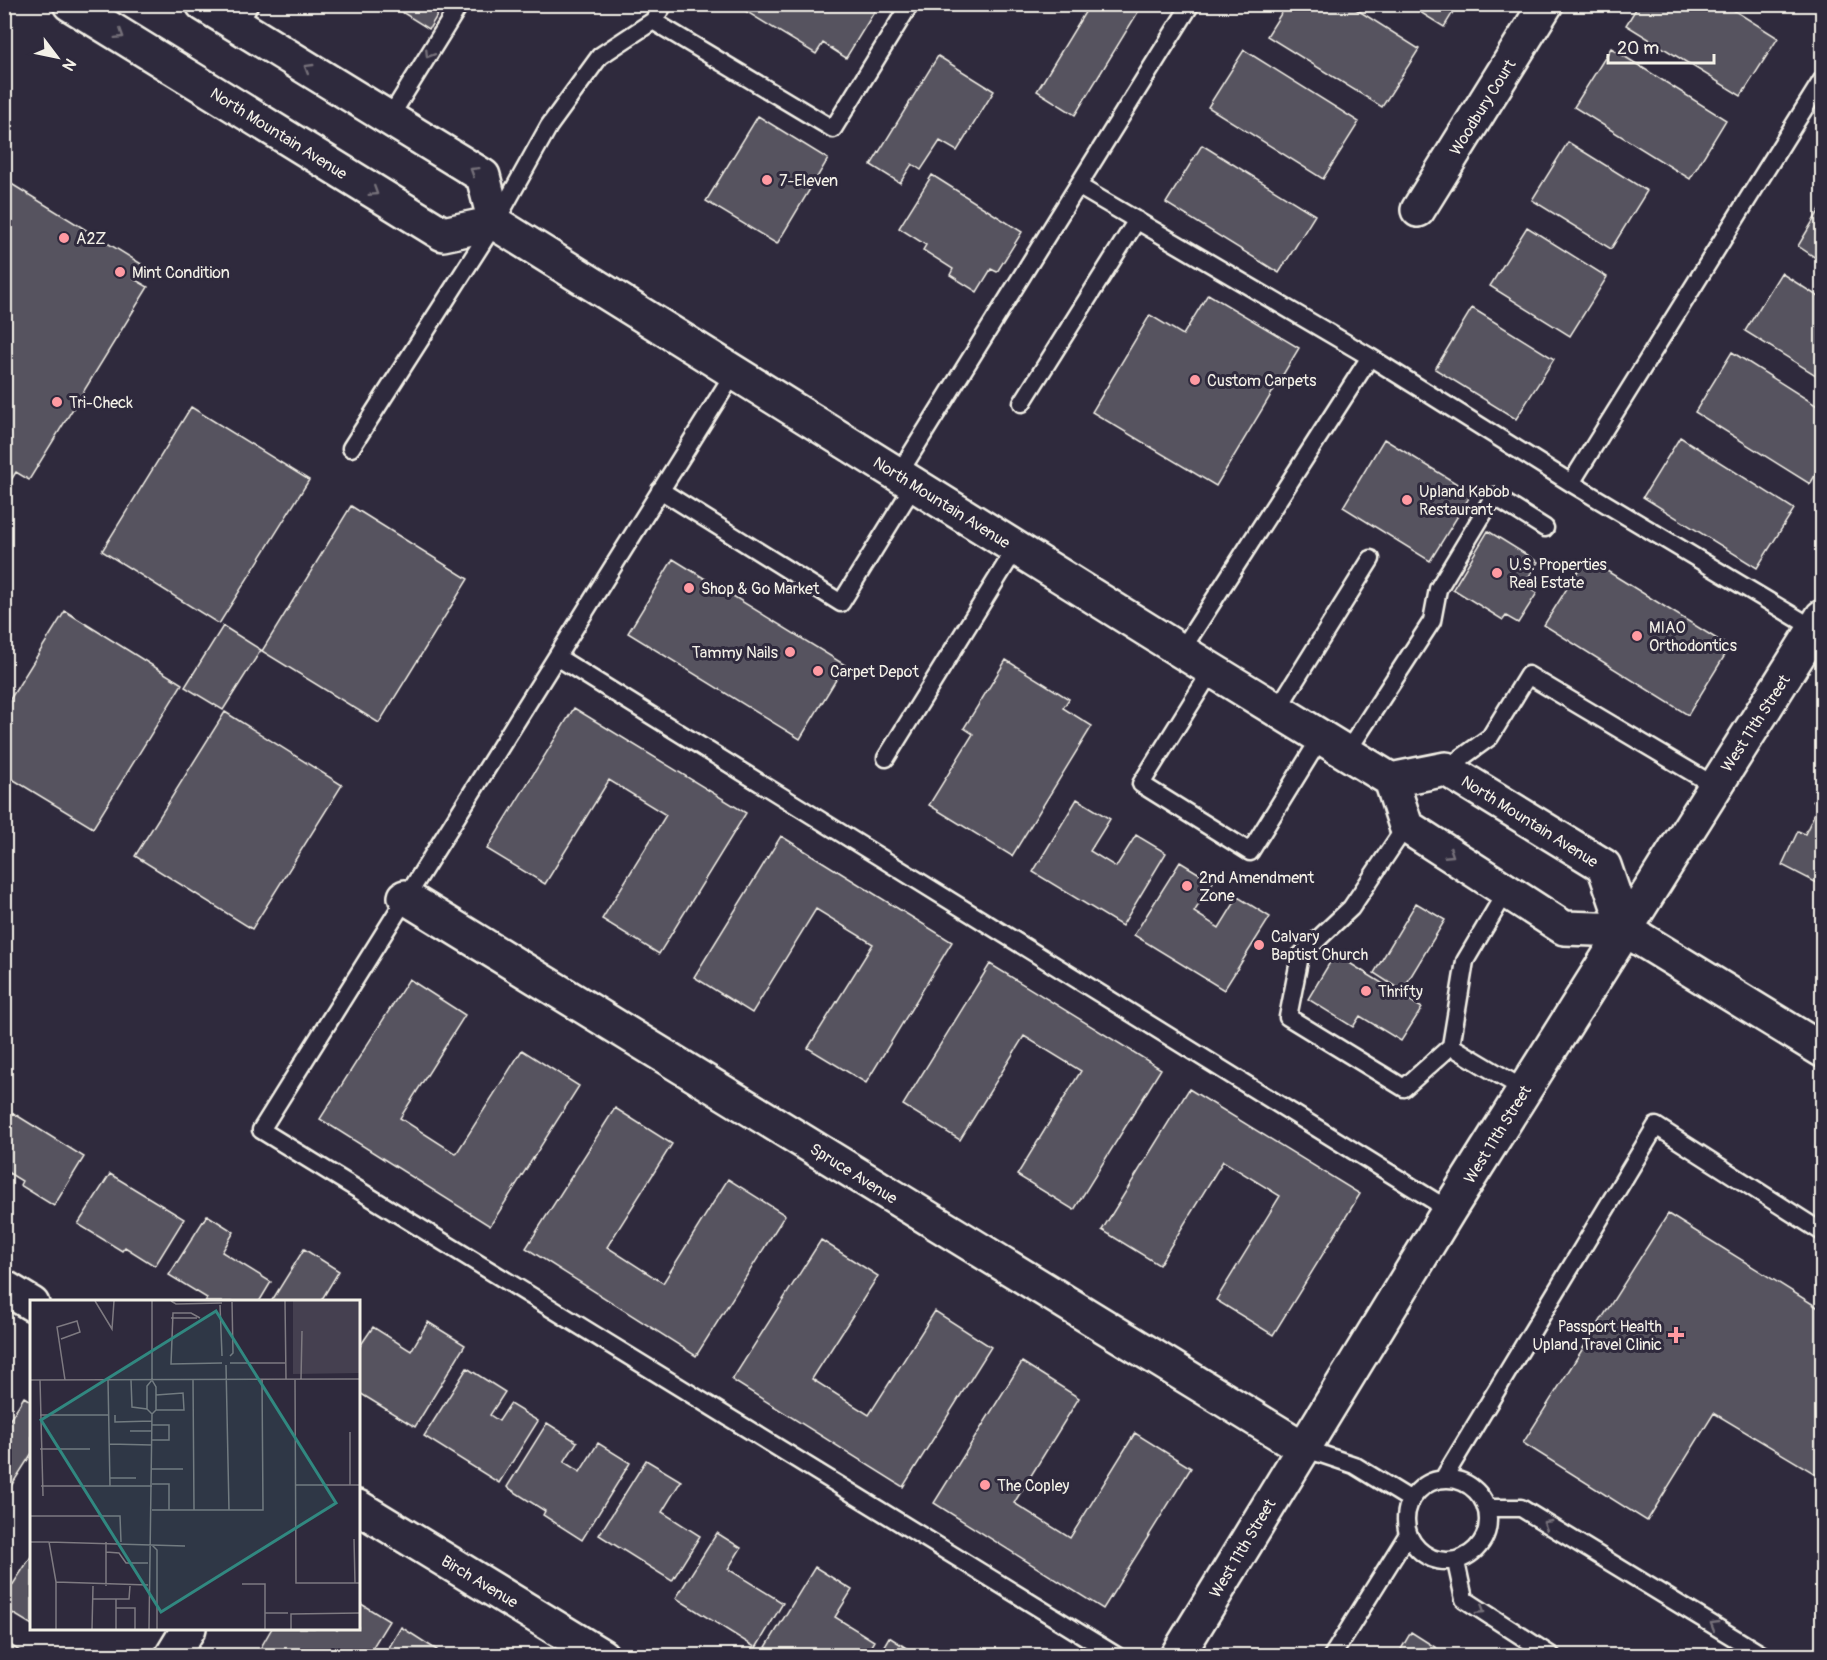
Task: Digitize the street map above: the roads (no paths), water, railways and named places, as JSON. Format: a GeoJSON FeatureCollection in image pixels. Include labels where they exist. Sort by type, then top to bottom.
{"type":"FeatureCollection","features":[{"type":"Feature","properties":{"kind":"street","name":"North Mountain Avenue"},"geometry":{"type":"LineString","coordinates":[[70,4],[442,234],[495,223],[1391,780],[1446,769],[1604,866],[1626,930]]}},
{"type":"Feature","properties":{"kind":"street"},"geometry":{"type":"LineString","coordinates":[[203,4],[244,15],[390,117],[483,176],[495,223]]}},
{"type":"Feature","properties":{"kind":"street","name":"Woodbury Court"},"geometry":{"type":"LineString","coordinates":[[1418,210],[1546,4]]}},
{"type":"Feature","properties":{"kind":"street","name":"West 11th Street"},"geometry":{"type":"LineString","coordinates":[[1178,1656],[1449,1210],[1819,623]]}},
{"type":"Feature","properties":{"kind":"street"},"geometry":{"type":"LineString","coordinates":[[1391,780],[1406,826],[1564,928],[1626,930],[1822,1050]]}},
{"type":"Feature","properties":{"kind":"street","name":"Spruce Avenue"},"geometry":{"type":"LineString","coordinates":[[405,897],[1303,1448]]}},
{"type":"Feature","properties":{"kind":"street"},"geometry":{"type":"LineString","coordinates":[[4,1287],[30,1303]]}},
{"type":"Feature","properties":{"kind":"street","name":"Birch Avenue"},"geometry":{"type":"LineString","coordinates":[[360,1508],[602,1656]]}},
{"type":"Feature","properties":{"kind":"street"},"geometry":{"type":"LineString","coordinates":[[172,1656],[188,1630]]}},
{"type":"Feature","properties":{"kind":"lane"},"geometry":{"type":"LineString","coordinates":[[390,117],[460,4]]}},
{"type":"Feature","properties":{"kind":"lane"},"geometry":{"type":"LineString","coordinates":[[351,448],[495,223],[549,126],[600,57],[653,21],[664,4]]}},
{"type":"Feature","properties":{"kind":"lane"},"geometry":{"type":"LineString","coordinates":[[653,21],[833,129],[910,4]]}},
{"type":"Feature","properties":{"kind":"lane"},"geometry":{"type":"LineString","coordinates":[[660,490],[841,603],[906,480],[1078,186],[1191,4]]}},
{"type":"Feature","properties":{"kind":"lane"},"geometry":{"type":"LineString","coordinates":[[1571,483],[1822,80]]}},
{"type":"Feature","properties":{"kind":"lane"},"geometry":{"type":"LineString","coordinates":[[1078,186],[1370,357],[1571,483],[1819,623]]}},
{"type":"Feature","properties":{"kind":"lane"},"geometry":{"type":"LineString","coordinates":[[1022,403],[1137,220]]}},
{"type":"Feature","properties":{"kind":"lane"},"geometry":{"type":"LineString","coordinates":[[1181,651],[1370,357]]}},
{"type":"Feature","properties":{"kind":"lane"},"geometry":{"type":"LineString","coordinates":[[734,373],[261,1130],[1117,1656]]}},
{"type":"Feature","properties":{"kind":"lane"},"geometry":{"type":"LineString","coordinates":[[1212,670],[1142,784],[1250,852],[1432,621],[1438,589],[1494,496],[1545,528]]}},
{"type":"Feature","properties":{"kind":"lane"},"geometry":{"type":"LineString","coordinates":[[886,758],[1016,548]]}},
{"type":"Feature","properties":{"kind":"lane"},"geometry":{"type":"LineString","coordinates":[[1276,710],[1371,559]]}},
{"type":"Feature","properties":{"kind":"lane"},"geometry":{"type":"LineString","coordinates":[[556,657],[1449,1210]]}},
{"type":"Feature","properties":{"kind":"lane"},"geometry":{"type":"LineString","coordinates":[[1446,769],[1490,737],[1528,675],[1715,786]]}},
{"type":"Feature","properties":{"kind":"lane"},"geometry":{"type":"LineString","coordinates":[[1406,826],[1351,908],[1300,956],[1288,1017],[1404,1088],[1450,1046],[1465,961],[1507,890]]}},
{"type":"Feature","properties":{"kind":"lane"},"geometry":{"type":"LineString","coordinates":[[1450,1046],[1525,1090]]}},
{"type":"Feature","properties":{"kind":"lane"},"geometry":{"type":"LineString","coordinates":[[1443,1479],[1656,1126],[1822,1232]]}},
{"type":"Feature","properties":{"kind":"lane"},"geometry":{"type":"LineString","coordinates":[[1303,1448],[1354,1465],[1411,1500]]}},
{"type":"Feature","properties":{"kind":"lane"},"geometry":{"type":"LineString","coordinates":[[1443,1479],[1457,1480],[1470,1485],[1481,1495],[1487,1508],[1489,1522],[1486,1535],[1479,1547],[1469,1556],[1456,1562],[1432,1560],[1422,1554],[1413,1545],[1406,1523],[1411,1500],[1419,1490],[1430,1482],[1443,1479]]}},
{"type":"Feature","properties":{"kind":"lane"},"geometry":{"type":"LineString","coordinates":[[1487,1508],[1521,1508],[1764,1656]]}},
{"type":"Feature","properties":{"kind":"lane"},"geometry":{"type":"LineString","coordinates":[[1332,1656],[1408,1534]]}},
{"type":"Feature","properties":{"kind":"lane"},"geometry":{"type":"LineString","coordinates":[[1456,1562],[1464,1599],[1552,1656]]}},
{"type":"Feature","properties":{"kind":"place","name":"7-Eleven"},"geometry":{"type":"Point","coordinates":[767,180]}},
{"type":"Feature","properties":{"kind":"place","name":"A2Z"},"geometry":{"type":"Point","coordinates":[64,238]}},
{"type":"Feature","properties":{"kind":"place","name":"Mint Condition"},"geometry":{"type":"Point","coordinates":[120,272]}},
{"type":"Feature","properties":{"kind":"place","name":"Custom Carpets"},"geometry":{"type":"Point","coordinates":[1195,380]}},
{"type":"Feature","properties":{"kind":"place","name":"Tri-Check"},"geometry":{"type":"Point","coordinates":[57,402]}},
{"type":"Feature","properties":{"kind":"place","name":"Upland Kabob Restaurant"},"geometry":{"type":"Point","coordinates":[1407,500]}},
{"type":"Feature","properties":{"kind":"place","name":"U.S. Properties Real Estate"},"geometry":{"type":"Point","coordinates":[1497,573]}},
{"type":"Feature","properties":{"kind":"place","name":"Shop & Go Market"},"geometry":{"type":"Point","coordinates":[689,588]}},
{"type":"Feature","properties":{"kind":"place","name":"MIAO Orthodontics"},"geometry":{"type":"Point","coordinates":[1637,636]}},
{"type":"Feature","properties":{"kind":"place","name":"Tammy Nails"},"geometry":{"type":"Point","coordinates":[790,652]}},
{"type":"Feature","properties":{"kind":"place","name":"Carpet Depot"},"geometry":{"type":"Point","coordinates":[818,671]}},
{"type":"Feature","properties":{"kind":"place","name":"2nd Amendment Zone"},"geometry":{"type":"Point","coordinates":[1187,886]}},
{"type":"Feature","properties":{"kind":"place","name":"Calvary Baptist Church"},"geometry":{"type":"Point","coordinates":[1259,945]}},
{"type":"Feature","properties":{"kind":"place","name":"Thrifty"},"geometry":{"type":"Point","coordinates":[1366,991]}},
{"type":"Feature","properties":{"kind":"place","name":"Passport Health Upland Travel Clinic"},"geometry":{"type":"Point","coordinates":[1676,1335]}},
{"type":"Feature","properties":{"kind":"place","name":"The Copley"},"geometry":{"type":"Point","coordinates":[985,1485]}}]}
